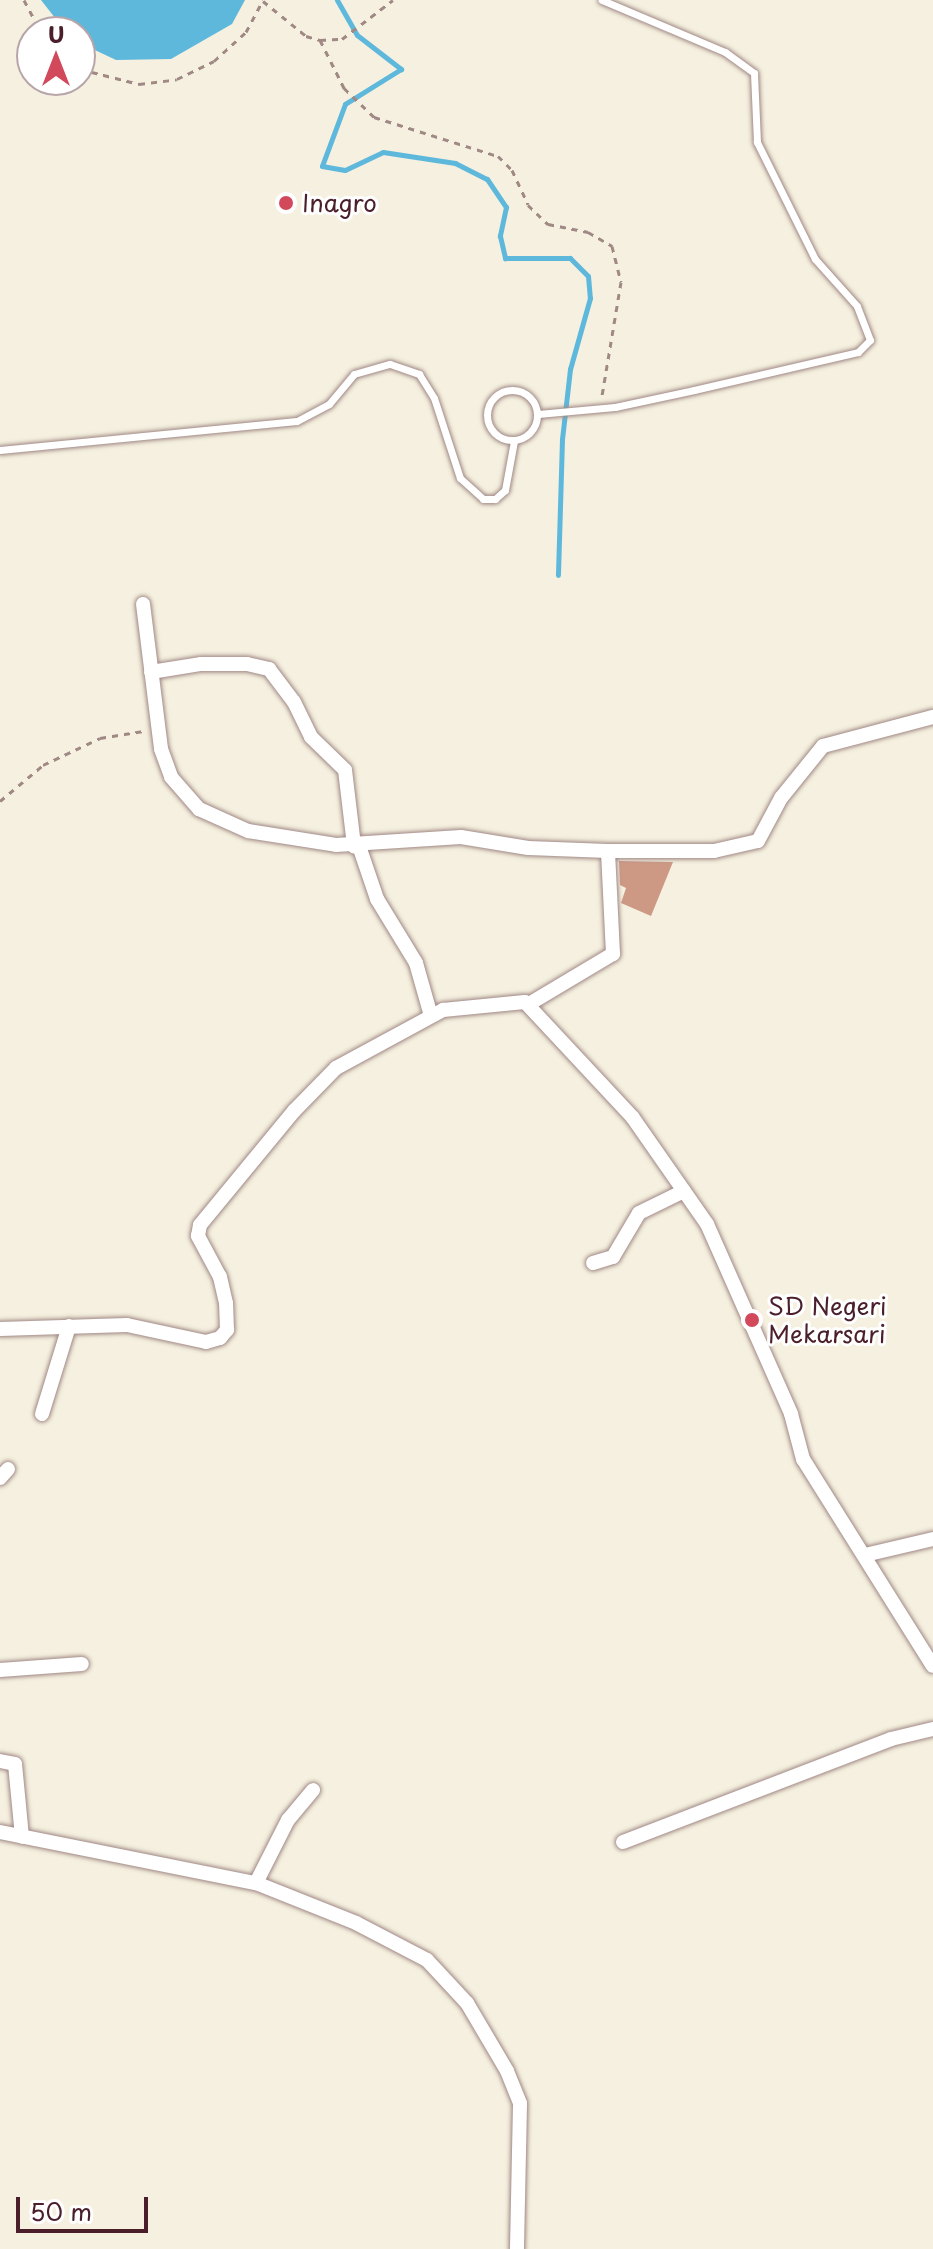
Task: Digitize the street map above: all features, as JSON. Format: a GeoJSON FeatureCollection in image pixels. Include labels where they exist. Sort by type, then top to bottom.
{"type":"FeatureCollection","features":[{"type":"Feature","properties":{"kind":"street"},"geometry":{"type":"LineString","coordinates":[[143,604],[158,728],[171,777],[199,809],[248,831],[357,846],[461,837],[528,848],[714,851],[758,841],[781,798],[823,746],[933,717]]}},
{"type":"Feature","properties":{"kind":"street"},"geometry":{"type":"LineString","coordinates":[[151,672],[201,664],[247,664],[269,669],[294,702],[311,737],[345,770],[357,846],[377,899],[416,963],[431,1016]]}},
{"type":"Feature","properties":{"kind":"street"},"geometry":{"type":"LineString","coordinates":[[0,1329],[127,1325],[206,1342],[220,1338],[227,1330],[226,1303],[220,1277],[198,1236],[200,1225],[336,1068],[431,1016],[462,1005],[529,1004],[613,954],[608,851]]}},
{"type":"Feature","properties":{"kind":"street"},"geometry":{"type":"LineString","coordinates":[[529,1004],[633,1118],[684,1191],[718,1248],[791,1414],[803,1459],[865,1555],[880,1588],[933,1666]]}},
{"type":"Feature","properties":{"kind":"street"},"geometry":{"type":"LineString","coordinates":[[593,1263],[613,1257],[639,1213],[684,1191]]}},
{"type":"Feature","properties":{"kind":"street"},"geometry":{"type":"LineString","coordinates":[[42,1414],[69,1326]]}},
{"type":"Feature","properties":{"kind":"street"},"geometry":{"type":"LineString","coordinates":[[865,1555],[933,1539]]}},
{"type":"Feature","properties":{"kind":"street"},"geometry":{"type":"LineString","coordinates":[[0,1670],[82,1664]]}},
{"type":"Feature","properties":{"kind":"street"},"geometry":{"type":"LineString","coordinates":[[623,1842],[891,1739],[933,1729]]}},
{"type":"Feature","properties":{"kind":"street"},"geometry":{"type":"LineString","coordinates":[[0,1761],[15,1764],[22,1837]]}},
{"type":"Feature","properties":{"kind":"street"},"geometry":{"type":"LineString","coordinates":[[256,1883],[288,1820],[313,1790]]}},
{"type":"Feature","properties":{"kind":"street"},"geometry":{"type":"LineString","coordinates":[[0,1832],[256,1883],[356,1923],[427,1960],[467,2003],[507,2071],[520,2104],[517,2249]]}},
{"type":"Feature","properties":{"kind":"lane"},"geometry":{"type":"LineString","coordinates":[[538,414],[602,408],[858,352],[870,340],[857,306],[815,259],[757,142],[754,73],[725,52],[602,0]]}},
{"type":"Feature","properties":{"kind":"lane"},"geometry":{"type":"LineString","coordinates":[[0,450],[297,421],[329,404],[354,374],[390,364],[419,374],[434,398],[460,478],[483,499],[495,499],[505,490],[514,441],[536,427],[538,414],[524,392],[498,393],[489,404],[491,430],[514,441]]}},
{"type":"Feature","properties":{"kind":"path"},"geometry":{"type":"LineString","coordinates":[[96,73],[139,84],[177,79],[214,61],[235,42],[262,0],[306,36],[320,40],[342,39],[393,0]]}},
{"type":"Feature","properties":{"kind":"path"},"geometry":{"type":"LineString","coordinates":[[320,40],[344,88],[361,107],[388,122],[498,156],[512,170],[528,205],[548,224],[588,232],[612,246],[621,282],[606,354],[602,408]]}},
{"type":"Feature","properties":{"kind":"path"},"geometry":{"type":"LineString","coordinates":[[0,801],[43,765],[100,738],[158,728]]}},
{"type":"Feature","properties":{"kind":"water"},"geometry":{"type":"Polygon","coordinates":[[[41,0],[245,0],[232,24],[171,59],[116,60],[96,51],[96,16],[54,16],[41,0]]]}},
{"type":"Feature","properties":{"kind":"building"},"geometry":{"type":"Polygon","coordinates":[[[619,861],[673,862],[651,916],[621,903],[626,888],[620,885],[619,861]]]}},
{"type":"Feature","properties":{"kind":"waterway"},"geometry":{"type":"LineString","coordinates":[[337,0],[357,35],[401,69],[345,104],[322,166],[345,170],[383,152],[455,163],[487,179],[506,207],[500,236],[505,258],[570,258],[588,276],[590,298],[570,369],[562,439],[558,575]]}},
{"type":"Feature","properties":{"kind":"place","name":"Inagro"},"geometry":{"type":"Point","coordinates":[286,203]}},
{"type":"Feature","properties":{"kind":"place","name":"SD Negeri Mekarsari"},"geometry":{"type":"Point","coordinates":[752,1320]}}]}
